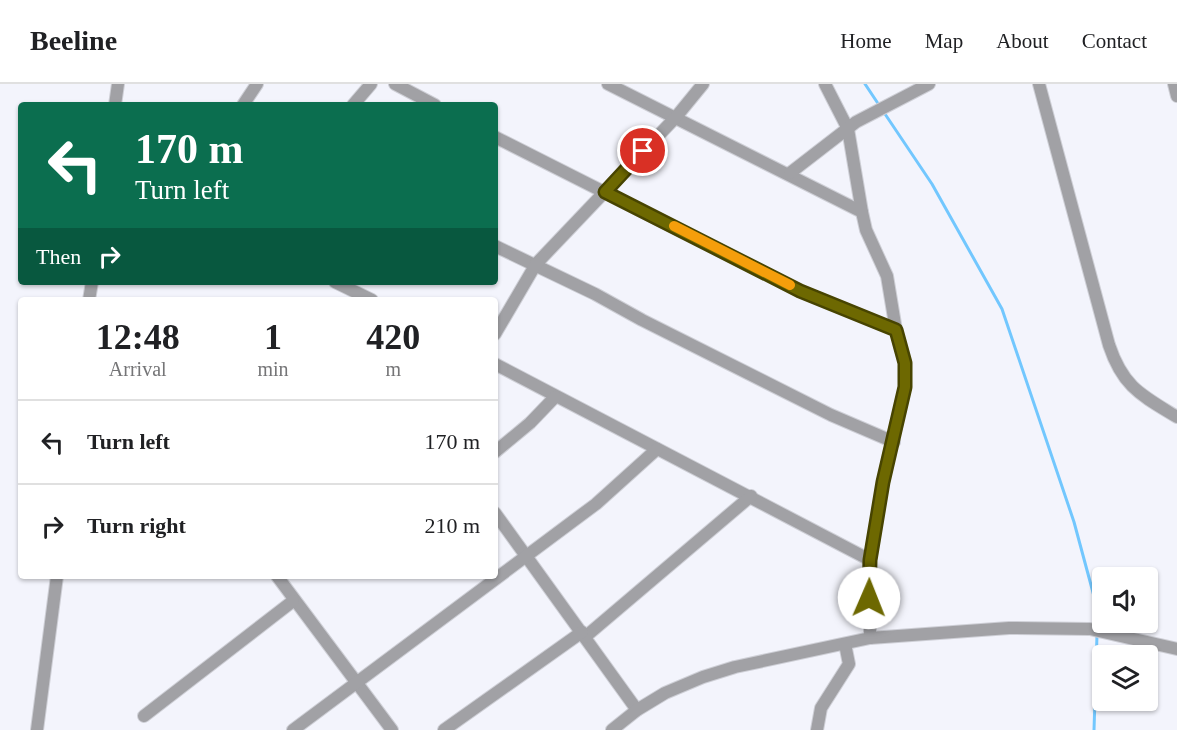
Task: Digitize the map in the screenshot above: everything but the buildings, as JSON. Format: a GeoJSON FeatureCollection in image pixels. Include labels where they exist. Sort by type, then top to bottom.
{"type":"FeatureCollection","features":[{"type":"Feature","properties":{"kind":"street"},"geometry":{"type":"LineString","coordinates":[[115,102],[118,84]]}},
{"type":"Feature","properties":{"kind":"street"},"geometry":{"type":"LineString","coordinates":[[245,102],[257,84]]}},
{"type":"Feature","properties":{"kind":"street"},"geometry":{"type":"LineString","coordinates":[[356,102],[371,84]]}},
{"type":"Feature","properties":{"kind":"street"},"geometry":{"type":"LineString","coordinates":[[395,84],[429,102]]}},
{"type":"Feature","properties":{"kind":"street"},"geometry":{"type":"LineString","coordinates":[[608,84],[738,150],[790,173],[862,212]]}},
{"type":"Feature","properties":{"kind":"street"},"geometry":{"type":"LineString","coordinates":[[498,329],[536,264],[676,117],[703,84]]}},
{"type":"Feature","properties":{"kind":"street"},"geometry":{"type":"LineString","coordinates":[[825,84],[848,129],[866,230],[887,276],[896,330],[905,363],[905,387],[870,560],[870,638]]}},
{"type":"Feature","properties":{"kind":"street"},"geometry":{"type":"LineString","coordinates":[[790,173],[848,129],[928,84]]}},
{"type":"Feature","properties":{"kind":"street"},"geometry":{"type":"LineString","coordinates":[[1039,84],[1109,345],[1119,373],[1135,390],[1177,417]]}},
{"type":"Feature","properties":{"kind":"street"},"geometry":{"type":"LineString","coordinates":[[1174,84],[1177,96]]}},
{"type":"Feature","properties":{"kind":"street"},"geometry":{"type":"LineString","coordinates":[[498,138],[800,291],[896,330]]}},
{"type":"Feature","properties":{"kind":"street"},"geometry":{"type":"LineString","coordinates":[[498,247],[536,264],[831,415],[894,442]]}},
{"type":"Feature","properties":{"kind":"street"},"geometry":{"type":"LineString","coordinates":[[341,285],[366,297]]}},
{"type":"Feature","properties":{"kind":"street"},"geometry":{"type":"LineString","coordinates":[[498,366],[870,560]]}},
{"type":"Feature","properties":{"kind":"street"},"geometry":{"type":"LineString","coordinates":[[498,450],[530,423],[555,397]]}},
{"type":"Feature","properties":{"kind":"street"},"geometry":{"type":"LineString","coordinates":[[498,577],[596,504],[657,449]]}},
{"type":"Feature","properties":{"kind":"street"},"geometry":{"type":"LineString","coordinates":[[444,730],[584,634],[751,496]]}},
{"type":"Feature","properties":{"kind":"street"},"geometry":{"type":"LineString","coordinates":[[498,517],[528,555],[637,710]]}},
{"type":"Feature","properties":{"kind":"street"},"geometry":{"type":"LineString","coordinates":[[37,730],[57,579]]}},
{"type":"Feature","properties":{"kind":"street"},"geometry":{"type":"LineString","coordinates":[[279,579],[293,601],[392,730]]}},
{"type":"Feature","properties":{"kind":"street"},"geometry":{"type":"LineString","coordinates":[[293,730],[495,579]]}},
{"type":"Feature","properties":{"kind":"street"},"geometry":{"type":"LineString","coordinates":[[144,716],[293,601]]}},
{"type":"Feature","properties":{"kind":"street"},"geometry":{"type":"LineString","coordinates":[[612,730],[637,710],[665,693],[735,667],[870,638],[1009,627],[1090,628],[1177,649]]}},
{"type":"Feature","properties":{"kind":"street"},"geometry":{"type":"LineString","coordinates":[[817,730],[821,708],[849,664],[845,644]]}},
{"type":"Feature","properties":{"kind":"waterway"},"geometry":{"type":"LineString","coordinates":[[865,84],[879,105]]}},
{"type":"Feature","properties":{"kind":"waterway"},"geometry":{"type":"LineString","coordinates":[[883,111],[932,184],[1002,309],[1074,522],[1092,589]]}},
{"type":"Feature","properties":{"kind":"waterway"},"geometry":{"type":"LineString","coordinates":[[1094,730],[1097,635]]}},
{"type":"Feature","properties":{"kind":"slow traffic"},"geometry":{"type":"LineString","coordinates":[[674,226],[790,285]]}},
{"type":"Feature","properties":{"kind":"route"},"geometry":{"type":"LineString","coordinates":[[643,151],[605,192],[800,291],[896,330],[905,363],[905,387],[883,482],[870,560],[869,598]]}}]}
